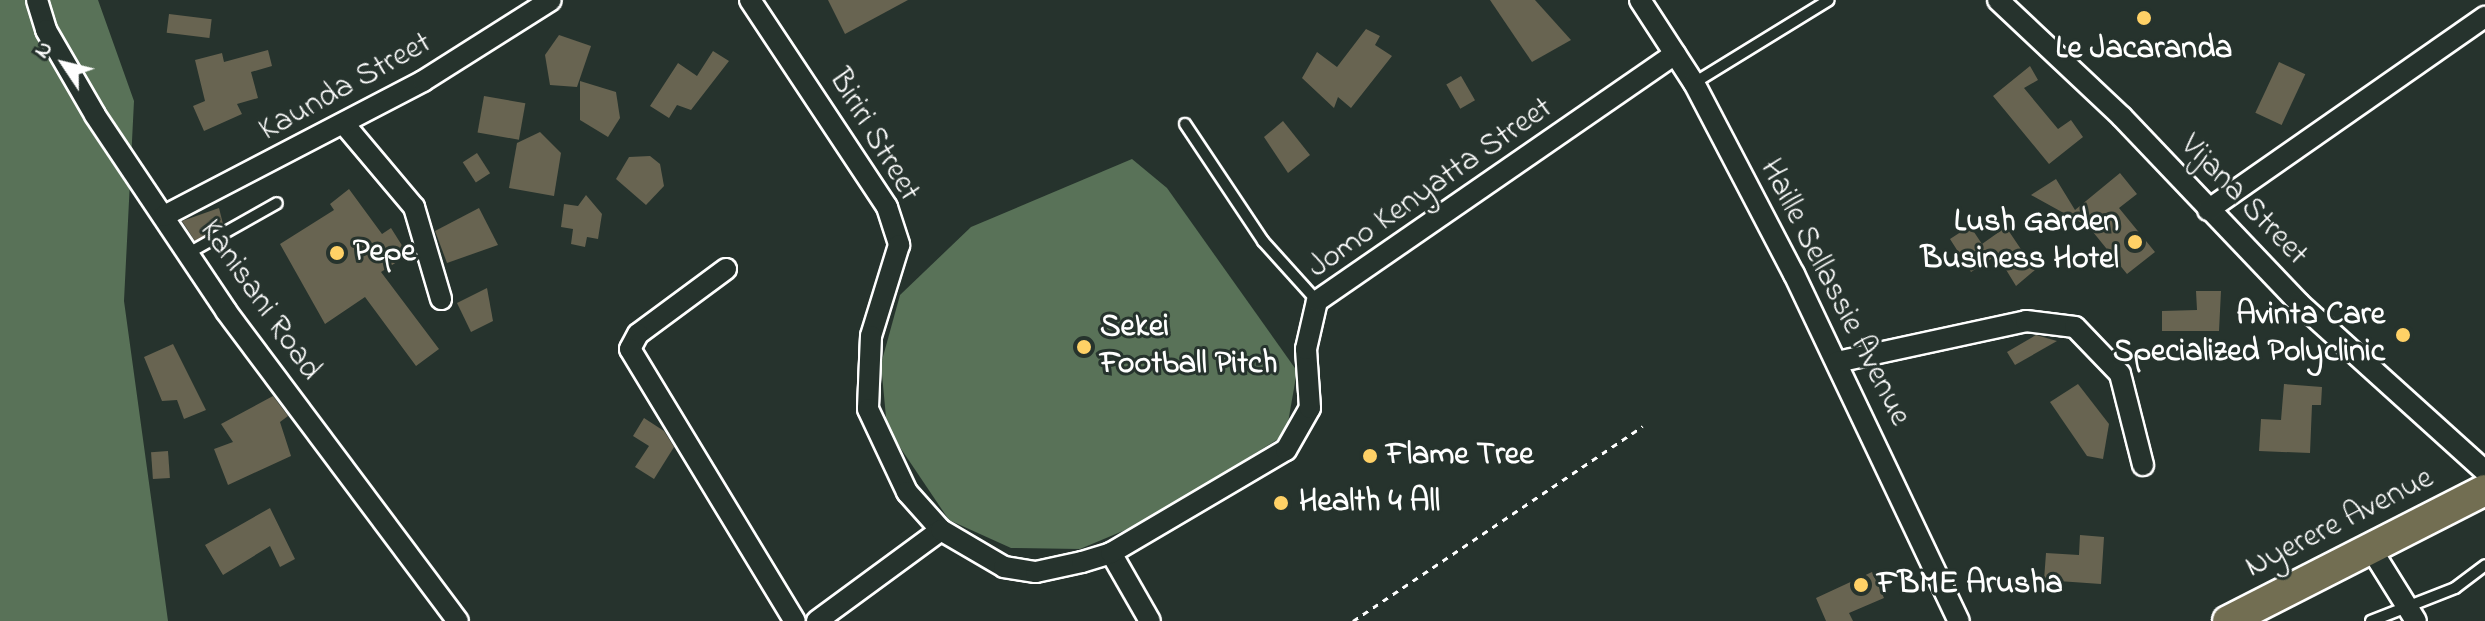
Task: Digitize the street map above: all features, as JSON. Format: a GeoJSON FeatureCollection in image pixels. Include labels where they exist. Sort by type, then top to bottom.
{"type":"FeatureCollection","features":[{"type":"Feature","properties":{"kind":"main road","name":"Nyerere Avenue"},"geometry":{"type":"LineString","coordinates":[[2228,621],[2373,552],[2485,490]]}},
{"type":"Feature","properties":{"kind":"street","name":"Kanisani Road"},"geometry":{"type":"LineString","coordinates":[[37,0],[46,30],[81,92],[187,254],[458,621]]}},
{"type":"Feature","properties":{"kind":"street","name":"Kaunda Street"},"geometry":{"type":"LineString","coordinates":[[164,216],[344,124],[551,0]]}},
{"type":"Feature","properties":{"kind":"street","name":"Biriri Street"},"geometry":{"type":"LineString","coordinates":[[750,0],[887,207],[899,245],[871,336],[868,409],[907,492],[941,530]]}},
{"type":"Feature","properties":{"kind":"street","name":"Haille Sellassie Avenue"},"geometry":{"type":"LineString","coordinates":[[1640,0],[1694,83],[1837,362],[1959,621]]}},
{"type":"Feature","properties":{"kind":"street","name":"Vijana Street"},"geometry":{"type":"LineString","coordinates":[[1998,0],[2208,210],[2485,471]]}},
{"type":"Feature","properties":{"kind":"street"},"geometry":{"type":"LineString","coordinates":[[2208,210],[2485,17]]}},
{"type":"Feature","properties":{"kind":"street","name":"Jomo Kenyatta Street"},"geometry":{"type":"LineString","coordinates":[[941,530],[975,554],[1036,572],[1111,553],[1286,450],[1300,433],[1310,408],[1308,320],[1317,301],[1675,54]]}},
{"type":"Feature","properties":{"kind":"street"},"geometry":{"type":"LineString","coordinates":[[344,124],[414,207],[441,299]]}},
{"type":"Feature","properties":{"kind":"street"},"geometry":{"type":"LineString","coordinates":[[726,269],[638,334],[630,349],[795,621]]}},
{"type":"Feature","properties":{"kind":"street"},"geometry":{"type":"LineString","coordinates":[[1837,362],[2026,321],[2075,327],[2120,374],[2143,465]]}},
{"type":"Feature","properties":{"kind":"street"},"geometry":{"type":"LineString","coordinates":[[817,621],[941,530]]}},
{"type":"Feature","properties":{"kind":"street"},"geometry":{"type":"LineString","coordinates":[[2373,552],[2411,612]]}},
{"type":"Feature","properties":{"kind":"street"},"geometry":{"type":"LineString","coordinates":[[1111,553],[1150,621]]}},
{"type":"Feature","properties":{"kind":"lane"},"geometry":{"type":"LineString","coordinates":[[1694,83],[1829,0]]}},
{"type":"Feature","properties":{"kind":"lane"},"geometry":{"type":"LineString","coordinates":[[1185,124],[1263,241],[1317,301]]}},
{"type":"Feature","properties":{"kind":"lane"},"geometry":{"type":"LineString","coordinates":[[187,254],[277,203]]}},
{"type":"Feature","properties":{"kind":"lane"},"geometry":{"type":"LineString","coordinates":[[2371,621],[2411,612],[2455,588],[2485,565]]}},
{"type":"Feature","properties":{"kind":"path"},"geometry":{"type":"LineString","coordinates":[[1353,621],[1643,426]]}},
{"type":"Feature","properties":{"kind":"green space"},"geometry":{"type":"Polygon","coordinates":[[[0,0],[98,0],[134,101],[124,301],[168,621],[0,621],[0,0]]]}},
{"type":"Feature","properties":{"kind":"green space","name":"Sekei Football Pitch"},"geometry":{"type":"Polygon","coordinates":[[[1132,159],[1167,188],[1297,371],[1286,434],[1149,520],[1080,549],[1011,548],[949,520],[887,428],[881,364],[900,295],[971,227],[1132,159]]]}},
{"type":"Feature","properties":{"kind":"building"},"geometry":{"type":"Polygon","coordinates":[[[828,0],[908,0],[845,34],[828,0]]]}},
{"type":"Feature","properties":{"kind":"building"},"geometry":{"type":"Polygon","coordinates":[[[1490,0],[1535,0],[1571,40],[1532,62],[1490,0]]]}},
{"type":"Feature","properties":{"kind":"building"},"geometry":{"type":"Polygon","coordinates":[[[169,14],[212,19],[209,38],[167,33],[169,14]]]}},
{"type":"Feature","properties":{"kind":"building"},"geometry":{"type":"Polygon","coordinates":[[[1366,29],[1380,36],[1375,45],[1392,56],[1351,108],[1338,97],[1334,108],[1302,78],[1317,52],[1337,67],[1366,29]]]}},
{"type":"Feature","properties":{"kind":"building"},"geometry":{"type":"Polygon","coordinates":[[[559,35],[591,46],[577,87],[550,85],[545,55],[559,35]]]}},
{"type":"Feature","properties":{"kind":"building"},"geometry":{"type":"Polygon","coordinates":[[[268,50],[272,66],[251,72],[258,98],[237,104],[242,114],[204,131],[193,106],[205,101],[195,60],[222,53],[224,62],[268,50]]]}},
{"type":"Feature","properties":{"kind":"building"},"geometry":{"type":"Polygon","coordinates":[[[713,51],[729,61],[691,110],[677,105],[669,118],[650,106],[678,63],[697,76],[713,51]]]}},
{"type":"Feature","properties":{"kind":"building"},"geometry":{"type":"Polygon","coordinates":[[[2279,62],[2305,74],[2282,125],[2255,113],[2279,62]]]}},
{"type":"Feature","properties":{"kind":"building"},"geometry":{"type":"Polygon","coordinates":[[[2030,66],[2038,80],[2024,88],[2058,129],[2071,120],[2083,137],[2049,164],[1993,96],[2030,66]]]}},
{"type":"Feature","properties":{"kind":"building"},"geometry":{"type":"Polygon","coordinates":[[[1461,76],[1475,100],[1460,109],[1446,84],[1461,76]]]}},
{"type":"Feature","properties":{"kind":"building"},"geometry":{"type":"Polygon","coordinates":[[[580,81],[616,92],[620,118],[608,137],[580,120],[580,81]]]}},
{"type":"Feature","properties":{"kind":"building"},"geometry":{"type":"Polygon","coordinates":[[[484,96],[525,103],[519,140],[478,132],[484,96]]]}},
{"type":"Feature","properties":{"kind":"building"},"geometry":{"type":"Polygon","coordinates":[[[1283,121],[1310,155],[1288,173],[1264,137],[1283,121]]]}},
{"type":"Feature","properties":{"kind":"building"},"geometry":{"type":"Polygon","coordinates":[[[540,132],[561,153],[554,196],[509,188],[517,143],[540,132]]]}},
{"type":"Feature","properties":{"kind":"building"},"geometry":{"type":"Polygon","coordinates":[[[477,153],[490,173],[476,182],[463,162],[477,153]]]}},
{"type":"Feature","properties":{"kind":"building"},"geometry":{"type":"Polygon","coordinates":[[[650,156],[660,164],[664,186],[646,205],[616,179],[629,157],[650,156]]]}},
{"type":"Feature","properties":{"kind":"building"},"geometry":{"type":"Polygon","coordinates":[[[2120,173],[2137,194],[2119,208],[2155,252],[2127,274],[2089,227],[2031,195],[2056,179],[2075,210],[2120,173]]]}},
{"type":"Feature","properties":{"kind":"building"},"geometry":{"type":"Polygon","coordinates":[[[349,189],[382,234],[391,228],[408,255],[381,272],[439,349],[416,366],[365,297],[325,324],[280,244],[334,210],[330,204],[349,189]]]}},
{"type":"Feature","properties":{"kind":"building"},"geometry":{"type":"Polygon","coordinates":[[[586,195],[602,214],[598,239],[587,237],[585,247],[571,244],[573,229],[561,227],[564,204],[578,206],[586,195]]]}},
{"type":"Feature","properties":{"kind":"building"},"geometry":{"type":"Polygon","coordinates":[[[219,208],[223,224],[195,241],[182,221],[219,208]]]}},
{"type":"Feature","properties":{"kind":"building"},"geometry":{"type":"Polygon","coordinates":[[[479,208],[498,245],[447,263],[435,231],[479,208]]]}},
{"type":"Feature","properties":{"kind":"building"},"geometry":{"type":"Polygon","coordinates":[[[1970,226],[1982,244],[2006,227],[2035,270],[2016,286],[1997,255],[1971,272],[1950,239],[1970,226]]]}},
{"type":"Feature","properties":{"kind":"building"},"geometry":{"type":"Polygon","coordinates":[[[487,288],[493,321],[471,332],[457,303],[487,288]]]}},
{"type":"Feature","properties":{"kind":"building"},"geometry":{"type":"Polygon","coordinates":[[[2196,291],[2221,291],[2219,331],[2162,331],[2162,311],[2197,310],[2196,291]]]}},
{"type":"Feature","properties":{"kind":"building"},"geometry":{"type":"Polygon","coordinates":[[[2036,335],[2057,341],[2015,365],[2007,352],[2036,335]]]}},
{"type":"Feature","properties":{"kind":"building"},"geometry":{"type":"Polygon","coordinates":[[[173,344],[206,410],[184,419],[177,400],[162,401],[144,357],[173,344]]]}},
{"type":"Feature","properties":{"kind":"building"},"geometry":{"type":"Polygon","coordinates":[[[2078,384],[2109,424],[2103,459],[2087,456],[2050,402],[2078,384]]]}},
{"type":"Feature","properties":{"kind":"building"},"geometry":{"type":"Polygon","coordinates":[[[2284,384],[2322,387],[2321,405],[2312,405],[2310,453],[2259,451],[2261,419],[2281,420],[2284,384]]]}},
{"type":"Feature","properties":{"kind":"building"},"geometry":{"type":"Polygon","coordinates":[[[273,396],[288,416],[280,422],[291,456],[228,485],[214,449],[233,442],[221,424],[273,396]]]}},
{"type":"Feature","properties":{"kind":"building"},"geometry":{"type":"Polygon","coordinates":[[[644,418],[664,431],[674,447],[654,479],[635,467],[649,446],[633,436],[644,418]]]}},
{"type":"Feature","properties":{"kind":"building"},"geometry":{"type":"Polygon","coordinates":[[[168,451],[170,478],[153,479],[151,452],[168,451]]]}},
{"type":"Feature","properties":{"kind":"building"},"geometry":{"type":"Polygon","coordinates":[[[270,508],[295,559],[280,567],[270,546],[223,575],[205,545],[270,508]]]}},
{"type":"Feature","properties":{"kind":"building"},"geometry":{"type":"Polygon","coordinates":[[[2080,535],[2104,537],[2101,584],[2044,580],[2046,553],[2079,555],[2080,535]]]}},
{"type":"Feature","properties":{"kind":"building","name":"FBME Arusha"},"geometry":{"type":"Polygon","coordinates":[[[1872,572],[1884,598],[1849,613],[1853,621],[1826,621],[1816,598],[1872,572]]]}},
{"type":"Feature","properties":{"kind":"place","name":"Le Jacaranda"},"geometry":{"type":"Point","coordinates":[2144,18]}},
{"type":"Feature","properties":{"kind":"place","name":"Lush Garden Business Hotel"},"geometry":{"type":"Point","coordinates":[2135,242]}},
{"type":"Feature","properties":{"kind":"place","name":"Pepe"},"geometry":{"type":"Point","coordinates":[337,253]}},
{"type":"Feature","properties":{"kind":"place","name":"Avinta Care Specialized Polyclinic"},"geometry":{"type":"Point","coordinates":[2403,335]}},
{"type":"Feature","properties":{"kind":"place","name":"Sekei Football Pitch"},"geometry":{"type":"Point","coordinates":[1084,347]}},
{"type":"Feature","properties":{"kind":"place","name":"Flame Tree"},"geometry":{"type":"Point","coordinates":[1370,456]}},
{"type":"Feature","properties":{"kind":"place","name":"Health 4 All"},"geometry":{"type":"Point","coordinates":[1281,503]}},
{"type":"Feature","properties":{"kind":"place","name":"FBME Arusha"},"geometry":{"type":"Point","coordinates":[1861,585]}}]}
